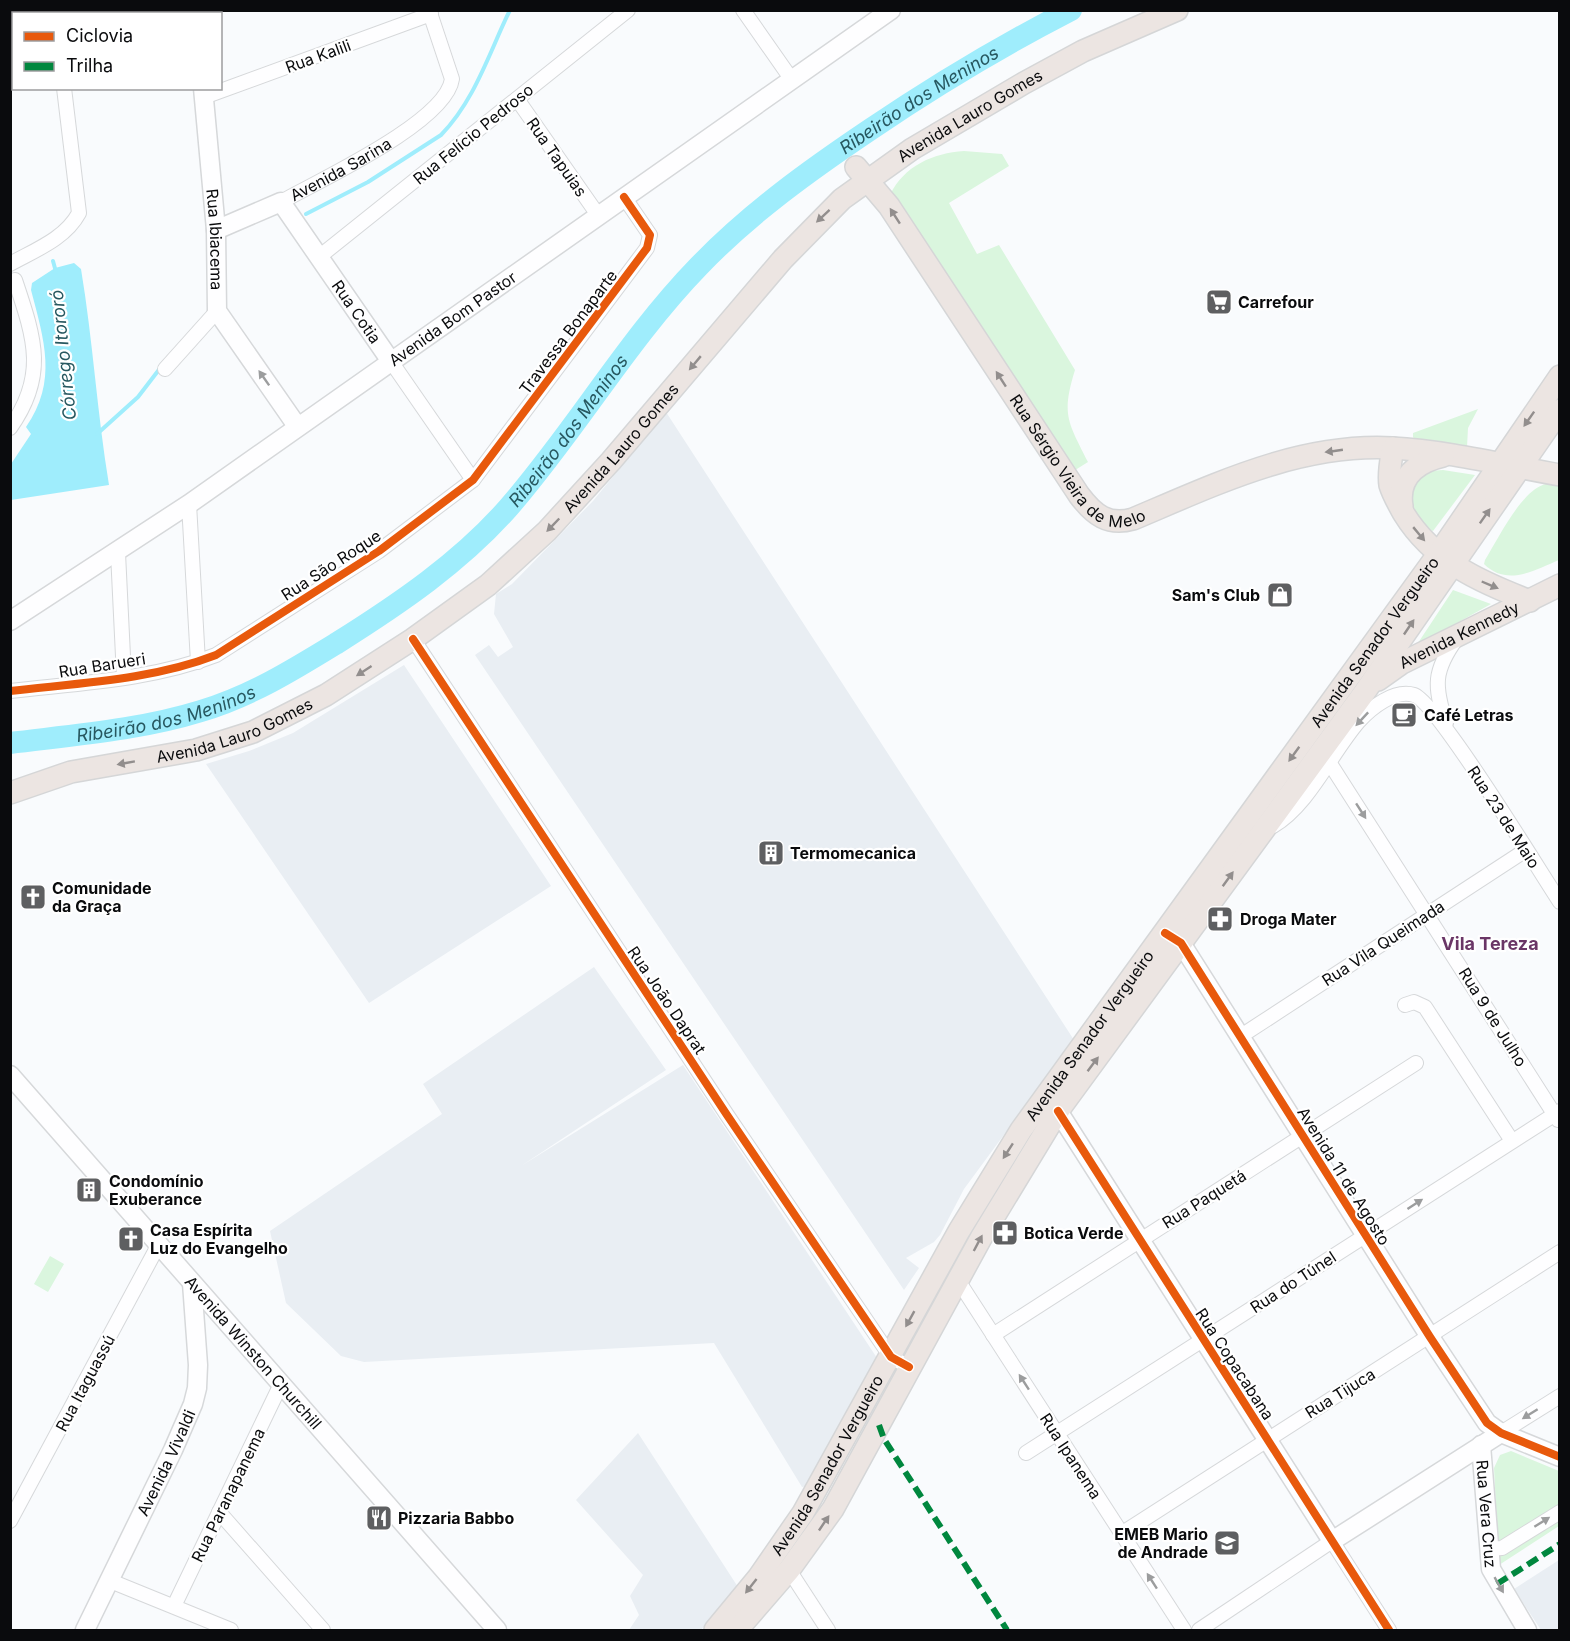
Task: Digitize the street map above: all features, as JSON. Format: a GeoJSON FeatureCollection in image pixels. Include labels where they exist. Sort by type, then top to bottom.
{"type":"FeatureCollection","features":[{"type":"Feature","properties":{"kind":"main road","name":"Avenida Lauro Gomes"},"geometry":{"type":"LineString","coordinates":[[10,793],[71,772],[196,750],[253,732],[326,695],[413,639],[488,585],[547,531],[588,488],[807,232],[842,199],[863,174],[1083,51],[1177,10]]}},
{"type":"Feature","properties":{"kind":"main road","name":"Rua Sérgio Vieira de Melo"},"geometry":{"type":"LineString","coordinates":[[863,174],[1073,486],[1087,506],[1101,518],[1118,522],[1133,519],[1237,476],[1285,460],[1349,449],[1393,448],[1450,455],[1519,468]]}},
{"type":"Feature","properties":{"kind":"main road","name":"Avenida Senador Vergueiro"},"geometry":{"type":"LineString","coordinates":[[737,1630],[789,1570],[833,1509],[959,1231],[1015,1140],[1173,938],[1261,833],[1364,693],[1445,559],[1498,463],[1560,376]]}},
{"type":"Feature","properties":{"kind":"main road"},"geometry":{"type":"LineString","coordinates":[[1555,416],[1552,433],[1560,443]]}},
{"type":"Feature","properties":{"kind":"main road","name":"Avenida Senador Vergueiro"},"geometry":{"type":"LineString","coordinates":[[716,1630],[758,1578],[803,1513],[900,1362],[959,1282],[993,1218],[1058,1111],[1173,938],[1445,559],[1519,468],[1555,416]]}},
{"type":"Feature","properties":{"kind":"main road"},"geometry":{"type":"LineString","coordinates":[[1393,448],[1391,487],[1403,511],[1423,539],[1445,559],[1488,585],[1530,601]]}},
{"type":"Feature","properties":{"kind":"main road"},"geometry":{"type":"LineString","coordinates":[[1403,511],[1401,492],[1408,475],[1428,460],[1450,455]]}},
{"type":"Feature","properties":{"kind":"main road"},"geometry":{"type":"LineString","coordinates":[[1519,468],[1560,475]]}},
{"type":"Feature","properties":{"kind":"main road","name":"Avenida Kennedy"},"geometry":{"type":"LineString","coordinates":[[1364,693],[1402,663],[1560,585]]}},
{"type":"Feature","properties":{"kind":"street","name":"Rua Felício Pedroso"},"geometry":{"type":"LineString","coordinates":[[319,256],[628,10]]}},
{"type":"Feature","properties":{"kind":"street"},"geometry":{"type":"LineString","coordinates":[[743,10],[792,80]]}},
{"type":"Feature","properties":{"kind":"street","name":"Avenida Bom Pastor"},"geometry":{"type":"LineString","coordinates":[[10,621],[118,553],[189,504],[390,360],[891,10]]}},
{"type":"Feature","properties":{"kind":"street","name":"Avenida Sarina"},"geometry":{"type":"LineString","coordinates":[[216,230],[281,202],[408,130],[430,115],[451,90],[451,71],[430,12]]}},
{"type":"Feature","properties":{"kind":"street","name":"Rua Kalili"},"geometry":{"type":"LineString","coordinates":[[222,87],[430,12]]}},
{"type":"Feature","properties":{"kind":"street"},"geometry":{"type":"LineString","coordinates":[[10,264],[60,236],[72,225],[79,213],[64,90]]}},
{"type":"Feature","properties":{"kind":"street","name":"Rua Ibiacema"},"geometry":{"type":"LineString","coordinates":[[165,369],[217,311],[216,230],[204,93]]}},
{"type":"Feature","properties":{"kind":"street","name":"Rua Tapuias"},"geometry":{"type":"LineString","coordinates":[[517,99],[598,215]]}},
{"type":"Feature","properties":{"kind":"street","name":"Travessa Bonaparte"},"geometry":{"type":"LineString","coordinates":[[473,480],[647,248],[650,236],[624,197]]}},
{"type":"Feature","properties":{"kind":"street","name":"Rua Cotia"},"geometry":{"type":"LineString","coordinates":[[281,202],[473,480]]}},
{"type":"Feature","properties":{"kind":"street"},"geometry":{"type":"LineString","coordinates":[[10,428],[30,397],[34,378],[33,338],[15,280]]}},
{"type":"Feature","properties":{"kind":"street"},"geometry":{"type":"LineString","coordinates":[[217,311],[297,426]]}},
{"type":"Feature","properties":{"kind":"street","name":"Rua São Roque"},"geometry":{"type":"LineString","coordinates":[[198,662],[232,646],[379,551],[473,480]]}},
{"type":"Feature","properties":{"kind":"street"},"geometry":{"type":"LineString","coordinates":[[189,504],[198,662]]}},
{"type":"Feature","properties":{"kind":"street","name":"Rua Barueri"},"geometry":{"type":"LineString","coordinates":[[118,553],[124,677]]}},
{"type":"Feature","properties":{"kind":"street","name":"Rua 23 de Maio"},"geometry":{"type":"LineString","coordinates":[[1449,731],[1439,699],[1437,677],[1441,663],[1458,636]]}},
{"type":"Feature","properties":{"kind":"street","name":"Rua João Daprat"},"geometry":{"type":"LineString","coordinates":[[413,639],[720,1105],[900,1362]]}},
{"type":"Feature","properties":{"kind":"street","name":"Rua Barueri"},"geometry":{"type":"LineString","coordinates":[[10,691],[124,677],[198,662]]}},
{"type":"Feature","properties":{"kind":"street","name":"Rua 23 de Maio"},"geometry":{"type":"LineString","coordinates":[[1329,762],[1370,711],[1393,697],[1409,694],[1423,700],[1449,731],[1560,902]]}},
{"type":"Feature","properties":{"kind":"street"},"geometry":{"type":"LineString","coordinates":[[1261,833],[1291,813],[1329,762]]}},
{"type":"Feature","properties":{"kind":"street","name":"Rua 9 de Julho"},"geometry":{"type":"LineString","coordinates":[[1329,762],[1558,1116]]}},
{"type":"Feature","properties":{"kind":"street","name":"Rua Vila Queimada"},"geometry":{"type":"LineString","coordinates":[[1241,1036],[1526,850]]}},
{"type":"Feature","properties":{"kind":"street","name":"Avenida 11 de Agosto"},"geometry":{"type":"LineString","coordinates":[[1173,938],[1241,1036],[1430,1337],[1487,1423],[1501,1433]]}},
{"type":"Feature","properties":{"kind":"street"},"geometry":{"type":"LineString","coordinates":[[1405,1005],[1414,1002],[1425,1007],[1512,1141]]}},
{"type":"Feature","properties":{"kind":"street","name":"Rua Paquetá"},"geometry":{"type":"LineString","coordinates":[[993,1335],[1416,1063]]}},
{"type":"Feature","properties":{"kind":"street","name":"Avenida Winston Churchill"},"geometry":{"type":"LineString","coordinates":[[10,1075],[497,1630]]}},
{"type":"Feature","properties":{"kind":"street","name":"Rua Copacabana"},"geometry":{"type":"LineString","coordinates":[[1058,1111],[1389,1630]]}},
{"type":"Feature","properties":{"kind":"street","name":"Rua do Túnel"},"geometry":{"type":"LineString","coordinates":[[1026,1453],[1512,1141],[1558,1116]]}},
{"type":"Feature","properties":{"kind":"street","name":"Rua Itaguassú"},"geometry":{"type":"LineString","coordinates":[[10,1521],[159,1244]]}},
{"type":"Feature","properties":{"kind":"street","name":"Rua Tijuca"},"geometry":{"type":"LineString","coordinates":[[1121,1534],[1560,1252]]}},
{"type":"Feature","properties":{"kind":"street","name":"Rua Ipanema"},"geometry":{"type":"LineString","coordinates":[[959,1282],[1184,1630]]}},
{"type":"Feature","properties":{"kind":"street","name":"Avenida Vivaldi"},"geometry":{"type":"LineString","coordinates":[[85,1630],[193,1404],[198,1365],[192,1283]]}},
{"type":"Feature","properties":{"kind":"street","name":"Rua Paranapanema"},"geometry":{"type":"LineString","coordinates":[[174,1606],[281,1384]]}},
{"type":"Feature","properties":{"kind":"street"},"geometry":{"type":"LineString","coordinates":[[1501,1433],[1560,1396]]}},
{"type":"Feature","properties":{"kind":"street"},"geometry":{"type":"LineString","coordinates":[[1501,1433],[1560,1457]]}},
{"type":"Feature","properties":{"kind":"street","name":"Rua Vera Cruz"},"geometry":{"type":"LineString","coordinates":[[1501,1433],[1481,1445],[1488,1549],[1491,1569],[1497,1584],[1527,1630]]}},
{"type":"Feature","properties":{"kind":"street"},"geometry":{"type":"LineString","coordinates":[[1199,1630],[1332,1540],[1481,1445]]}},
{"type":"Feature","properties":{"kind":"street"},"geometry":{"type":"LineString","coordinates":[[219,1512],[323,1630]]}},
{"type":"Feature","properties":{"kind":"street"},"geometry":{"type":"LineString","coordinates":[[1488,1549],[1502,1548],[1560,1512]]}},
{"type":"Feature","properties":{"kind":"street"},"geometry":{"type":"LineString","coordinates":[[789,1570],[828,1630]]}},
{"type":"Feature","properties":{"kind":"street"},"geometry":{"type":"LineString","coordinates":[[108,1580],[227,1630]]}},
{"type":"Feature","properties":{"kind":"shaded area","name":"Termomecanica"},"geometry":{"type":"Polygon","coordinates":[[[666,412],[1074,1040],[964,1189],[940,1235],[934,1242],[906,1258],[919,1268],[904,1290],[475,655],[489,645],[498,657],[513,647],[494,614],[496,594],[512,584],[593,501],[666,412]]]}},
{"type":"Feature","properties":{"kind":"shaded area"},"geometry":{"type":"Polygon","coordinates":[[[404,665],[551,886],[369,1003],[206,764],[249,751],[293,733],[404,665]]]}},
{"type":"Feature","properties":{"kind":"shaded area"},"geometry":{"type":"Polygon","coordinates":[[[594,967],[666,1070],[521,1166],[683,1065],[881,1364],[810,1486],[802,1487],[714,1343],[364,1362],[341,1356],[286,1303],[270,1231],[442,1114],[423,1084],[594,967]]]}},
{"type":"Feature","properties":{"kind":"shaded area"},"geometry":{"type":"Polygon","coordinates":[[[638,1433],[738,1587],[701,1630],[629,1630],[639,1615],[630,1596],[643,1575],[576,1500],[638,1433]]]}},
{"type":"Feature","properties":{"kind":"shaded area"},"geometry":{"type":"Polygon","coordinates":[[[1559,1560],[1559,1630],[1541,1630],[1514,1589],[1559,1560]]]}},
{"type":"Feature","properties":{"kind":"green space"},"geometry":{"type":"Polygon","coordinates":[[[964,151],[1002,154],[1009,166],[949,203],[977,254],[999,245],[1075,370],[1068,398],[1069,418],[1088,462],[1072,472],[890,195],[903,176],[921,163],[941,155],[964,151]]]}},
{"type":"Feature","properties":{"kind":"green space"},"geometry":{"type":"Polygon","coordinates":[[[1478,409],[1468,428],[1467,447],[1416,443],[1413,437],[1413,433],[1478,409]]]}},
{"type":"Feature","properties":{"kind":"green space"},"geometry":{"type":"Polygon","coordinates":[[[1443,470],[1475,475],[1433,531],[1425,526],[1417,516],[1409,501],[1409,496],[1416,478],[1429,471],[1443,470]]]}},
{"type":"Feature","properties":{"kind":"green space"},"geometry":{"type":"Polygon","coordinates":[[[1546,484],[1559,486],[1559,560],[1521,574],[1502,574],[1493,571],[1484,564],[1485,560],[1504,528],[1528,495],[1546,484]]]}},
{"type":"Feature","properties":{"kind":"green space"},"geometry":{"type":"Polygon","coordinates":[[[1453,590],[1491,604],[1416,646],[1453,590]]]}},
{"type":"Feature","properties":{"kind":"green space"},"geometry":{"type":"Polygon","coordinates":[[[50,1256],[64,1264],[48,1292],[34,1284],[50,1256]]]}},
{"type":"Feature","properties":{"kind":"green space"},"geometry":{"type":"Polygon","coordinates":[[[1511,1451],[1559,1471],[1559,1526],[1499,1565],[1494,1468],[1500,1455],[1511,1451]]]}},
{"type":"Feature","properties":{"kind":"water"},"geometry":{"type":"Polygon","coordinates":[[[74,263],[81,269],[109,485],[11,500],[11,464],[31,434],[26,427],[36,410],[45,377],[44,343],[31,290],[32,283],[55,268],[74,263]]]}},
{"type":"Feature","properties":{"kind":"waterway"},"geometry":{"type":"LineString","coordinates":[[306,214],[368,182],[441,135],[463,107],[472,91],[510,10]]}},
{"type":"Feature","properties":{"kind":"waterway","name":"Ribeirão dos Meninos"},"geometry":{"type":"LineString","coordinates":[[10,743],[154,723],[219,705],[288,672],[383,613],[450,564],[509,507],[673,294],[739,228],[803,176],[895,113],[994,52],[1071,10]]}},
{"type":"Feature","properties":{"kind":"waterway","name":"Córrego Itororó"},"geometry":{"type":"LineString","coordinates":[[53,261],[56,272]]}},
{"type":"Feature","properties":{"kind":"waterway"},"geometry":{"type":"LineString","coordinates":[[97,434],[138,397],[161,367]]}},
{"type":"Feature","properties":{"kind":"marked path"},"geometry":{"type":"LineString","coordinates":[[879,1425],[884,1439],[1007,1630]]}},
{"type":"Feature","properties":{"kind":"marked path"},"geometry":{"type":"LineString","coordinates":[[1497,1584],[1560,1544]]}},
{"type":"Feature","properties":{"kind":"cycle path"},"geometry":{"type":"LineString","coordinates":[[10,691],[141,675],[216,655],[379,551],[473,480],[647,248],[650,235],[624,197]]}},
{"type":"Feature","properties":{"kind":"cycle path"},"geometry":{"type":"LineString","coordinates":[[413,639],[727,1115],[891,1357],[909,1367]]}},
{"type":"Feature","properties":{"kind":"cycle path"},"geometry":{"type":"LineString","coordinates":[[1165,933],[1181,943],[1430,1337],[1487,1423],[1501,1433],[1560,1457]]}},
{"type":"Feature","properties":{"kind":"cycle path"},"geometry":{"type":"LineString","coordinates":[[1058,1111],[1389,1630]]}},
{"type":"Feature","properties":{"kind":"place","name":"Carrefour"},"geometry":{"type":"Point","coordinates":[1219,302]}},
{"type":"Feature","properties":{"kind":"place","name":"Sam's Club"},"geometry":{"type":"Point","coordinates":[1280,595]}},
{"type":"Feature","properties":{"kind":"place","name":"Café Letras"},"geometry":{"type":"Point","coordinates":[1404,715]}},
{"type":"Feature","properties":{"kind":"place","name":"Termomecanica"},"geometry":{"type":"Point","coordinates":[771,853]}},
{"type":"Feature","properties":{"kind":"place","name":"Comunidade da Graça"},"geometry":{"type":"Point","coordinates":[33,897]}},
{"type":"Feature","properties":{"kind":"place","name":"Droga Mater"},"geometry":{"type":"Point","coordinates":[1220,919]}},
{"type":"Feature","properties":{"kind":"place","name":"Condomínio Exuberance"},"geometry":{"type":"Point","coordinates":[89,1190]}},
{"type":"Feature","properties":{"kind":"place","name":"Botica Verde"},"geometry":{"type":"Point","coordinates":[1005,1233]}},
{"type":"Feature","properties":{"kind":"place","name":"Casa Espírita Luz do Evangelho"},"geometry":{"type":"Point","coordinates":[131,1239]}},
{"type":"Feature","properties":{"kind":"place","name":"Pizzaria Babbo"},"geometry":{"type":"Point","coordinates":[379,1518]}},
{"type":"Feature","properties":{"kind":"place","name":"EMEB Mario de Andrade"},"geometry":{"type":"Point","coordinates":[1227,1543]}},
{"type":"Feature","properties":{"kind":"district","name":"Vila Tereza"},"geometry":{"type":"Point","coordinates":[1490,943]}}]}
